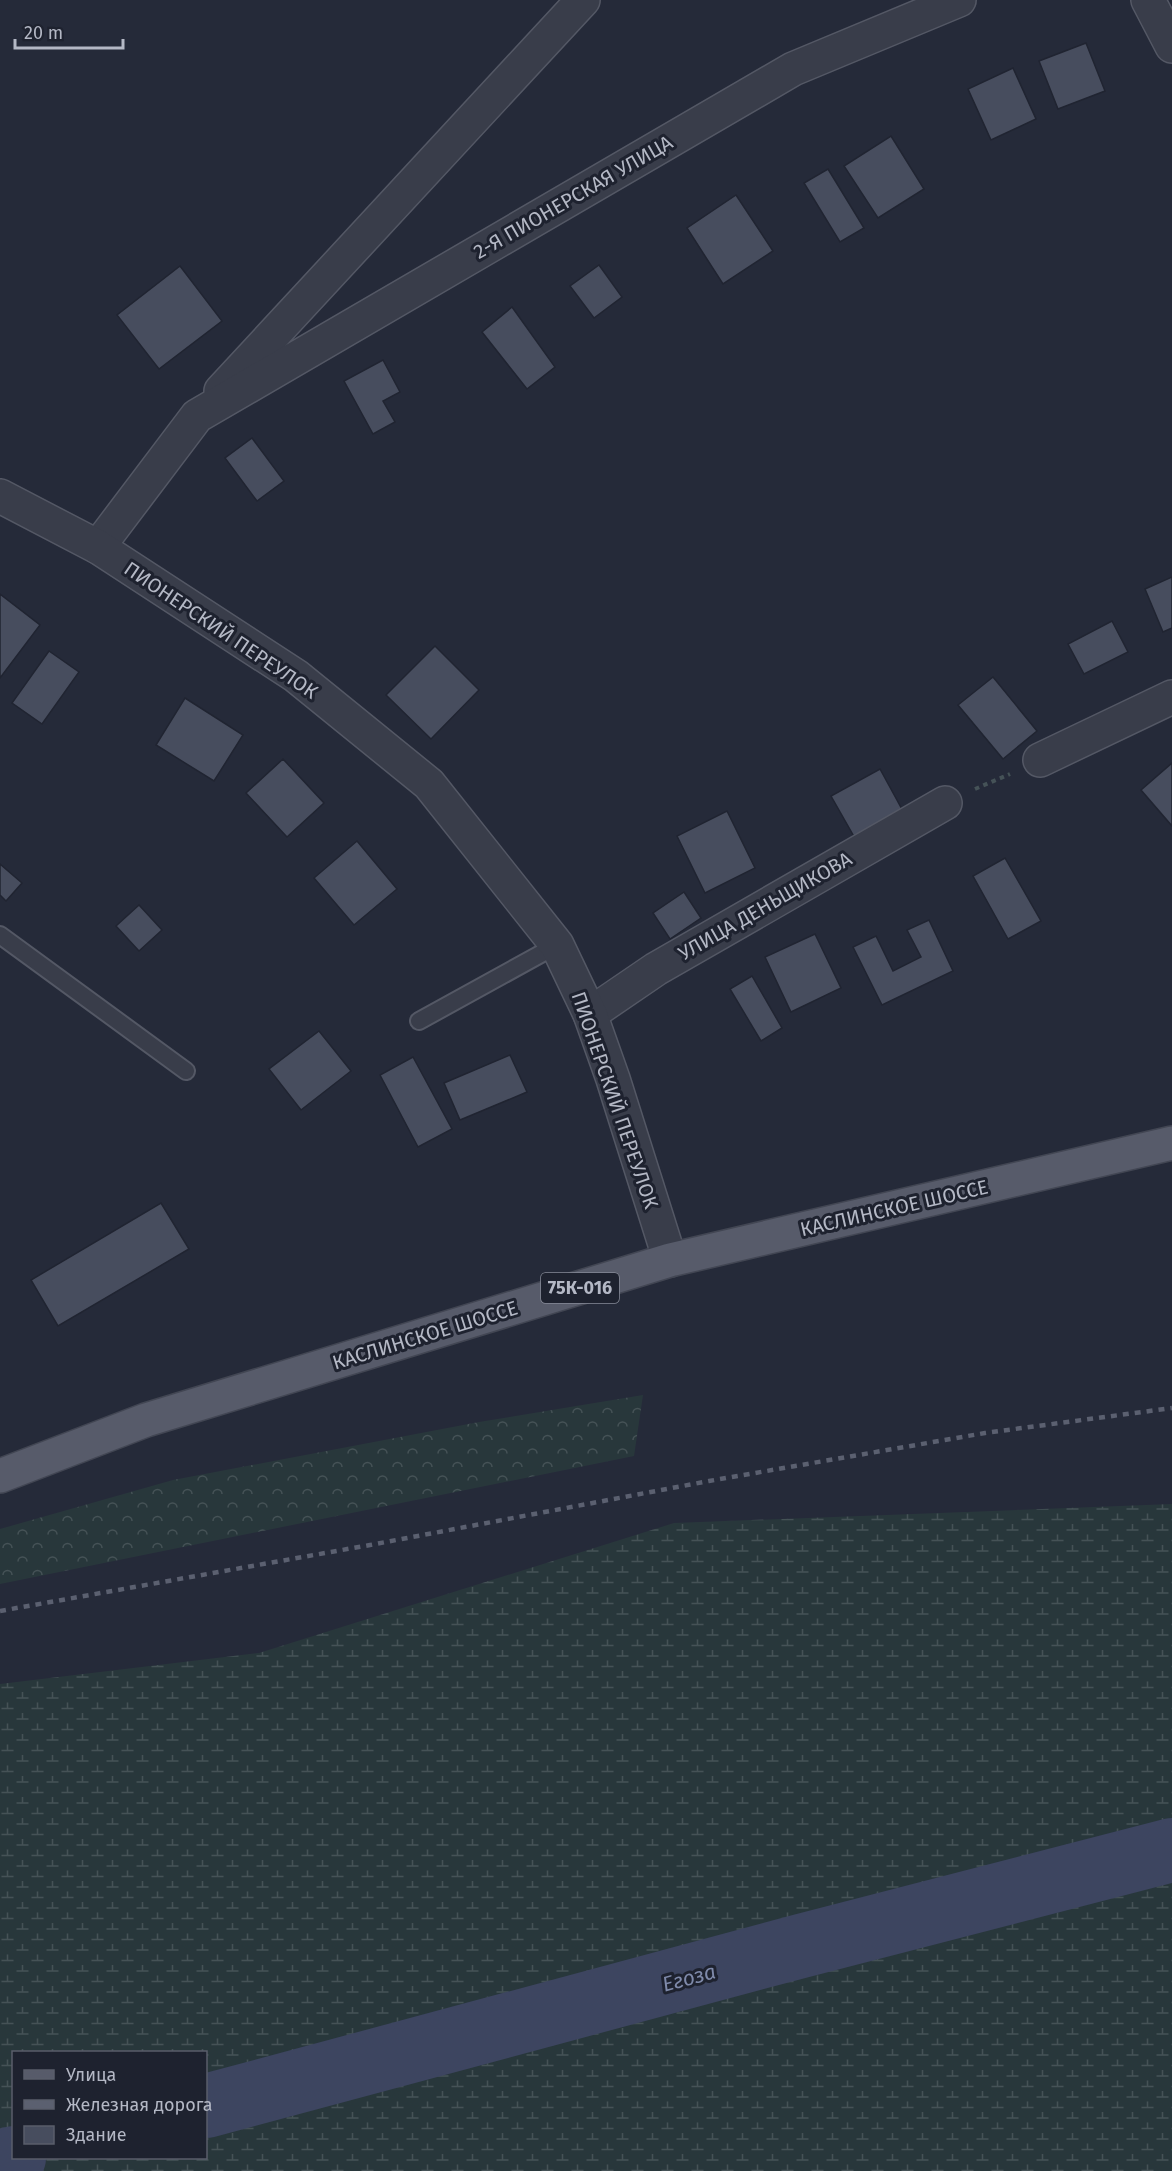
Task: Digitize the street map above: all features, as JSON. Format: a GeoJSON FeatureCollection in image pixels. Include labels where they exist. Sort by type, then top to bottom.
{"type":"FeatureCollection","features":[{"type":"Feature","properties":{"kind":"main road","name":"КАСЛИНСКОЕ ШОССЕ"},"geometry":{"type":"LineString","coordinates":[[0,1476],[146,1420],[670,1260],[1172,1143]]}},
{"type":"Feature","properties":{"kind":"street","name":"2-Я ПИОНЕРСКАЯ УЛИЦА"},"geometry":{"type":"LineString","coordinates":[[98,547],[197,416],[583,0]]}},
{"type":"Feature","properties":{"kind":"street","name":"2-Я ПИОНЕРСКАЯ УЛИЦА"},"geometry":{"type":"LineString","coordinates":[[197,416],[793,69],[959,0]]}},
{"type":"Feature","properties":{"kind":"street"},"geometry":{"type":"LineString","coordinates":[[1148,0],[1172,46]]}},
{"type":"Feature","properties":{"kind":"street","name":"ПИОНЕРСКИЙ ПЕРЕУЛОК"},"geometry":{"type":"LineString","coordinates":[[0,496],[98,547],[296,676],[429,784],[557,945],[590,1014],[670,1260]]}},
{"type":"Feature","properties":{"kind":"street"},"geometry":{"type":"LineString","coordinates":[[1040,760],[1172,697]]}},
{"type":"Feature","properties":{"kind":"street","name":"УЛИЦА ДЕНЬЩИКОВА"},"geometry":{"type":"LineString","coordinates":[[590,1014],[656,969],[945,803]]}},
{"type":"Feature","properties":{"kind":"lane"},"geometry":{"type":"LineString","coordinates":[[0,935],[186,1071]]}},
{"type":"Feature","properties":{"kind":"lane"},"geometry":{"type":"LineString","coordinates":[[419,1021],[557,945]]}},
{"type":"Feature","properties":{"kind":"path"},"geometry":{"type":"LineString","coordinates":[[945,803],[1040,760]]}},
{"type":"Feature","properties":{"kind":"green space"},"geometry":{"type":"Polygon","coordinates":[[[643,1395],[634,1456],[0,1584],[0,1529],[173,1480],[479,1422],[643,1395]]]}},
{"type":"Feature","properties":{"kind":"green space"},"geometry":{"type":"Polygon","coordinates":[[[1172,1504],[1172,2171],[0,2171],[0,1684],[259,1653],[674,1523],[1172,1504]]]}},
{"type":"Feature","properties":{"kind":"building"},"geometry":{"type":"Polygon","coordinates":[[[1086,43],[1105,91],[1058,109],[1039,61],[1086,43]]]}},
{"type":"Feature","properties":{"kind":"building"},"geometry":{"type":"Polygon","coordinates":[[[1013,68],[1036,119],[991,140],[968,89],[1013,68]]]}},
{"type":"Feature","properties":{"kind":"building"},"geometry":{"type":"Polygon","coordinates":[[[891,136],[924,189],[878,218],[844,166],[891,136]]]}},
{"type":"Feature","properties":{"kind":"building"},"geometry":{"type":"Polygon","coordinates":[[[828,169],[864,228],[840,242],[804,183],[828,169]]]}},
{"type":"Feature","properties":{"kind":"building"},"geometry":{"type":"Polygon","coordinates":[[[736,195],[773,251],[723,284],[687,228],[736,195]]]}},
{"type":"Feature","properties":{"kind":"building"},"geometry":{"type":"Polygon","coordinates":[[[599,265],[622,297],[594,318],[570,286],[599,265]]]}},
{"type":"Feature","properties":{"kind":"building"},"geometry":{"type":"Polygon","coordinates":[[[180,266],[222,321],[159,369],[117,315],[180,266]]]}},
{"type":"Feature","properties":{"kind":"building"},"geometry":{"type":"Polygon","coordinates":[[[512,307],[555,367],[527,389],[482,332],[512,307]]]}},
{"type":"Feature","properties":{"kind":"building"},"geometry":{"type":"Polygon","coordinates":[[[383,360],[400,392],[383,401],[395,422],[373,434],[344,381],[383,360]]]}},
{"type":"Feature","properties":{"kind":"building"},"geometry":{"type":"Polygon","coordinates":[[[252,438],[284,481],[257,501],[225,458],[252,438]]]}},
{"type":"Feature","properties":{"kind":"building"},"geometry":{"type":"Polygon","coordinates":[[[1172,577],[1172,628],[1163,632],[1145,589],[1172,577]]]}},
{"type":"Feature","properties":{"kind":"building"},"geometry":{"type":"Polygon","coordinates":[[[0,594],[40,625],[0,678],[0,594]]]}},
{"type":"Feature","properties":{"kind":"building"},"geometry":{"type":"Polygon","coordinates":[[[1112,621],[1128,652],[1084,674],[1068,644],[1112,621]]]}},
{"type":"Feature","properties":{"kind":"building"},"geometry":{"type":"Polygon","coordinates":[[[435,646],[479,690],[431,739],[386,695],[435,646]]]}},
{"type":"Feature","properties":{"kind":"building"},"geometry":{"type":"Polygon","coordinates":[[[49,651],[79,672],[42,724],[12,703],[49,651]]]}},
{"type":"Feature","properties":{"kind":"building"},"geometry":{"type":"Polygon","coordinates":[[[993,677],[1037,731],[1003,759],[958,705],[993,677]]]}},
{"type":"Feature","properties":{"kind":"building"},"geometry":{"type":"Polygon","coordinates":[[[185,698],[243,735],[214,781],[156,745],[185,698]]]}},
{"type":"Feature","properties":{"kind":"building"},"geometry":{"type":"Polygon","coordinates":[[[283,759],[324,803],[287,837],[246,793],[283,759]]]}},
{"type":"Feature","properties":{"kind":"building"},"geometry":{"type":"Polygon","coordinates":[[[1172,763],[1172,826],[1141,790],[1172,763]]]}},
{"type":"Feature","properties":{"kind":"building"},"geometry":{"type":"Polygon","coordinates":[[[880,769],[904,813],[856,840],[831,796],[880,769]]]}},
{"type":"Feature","properties":{"kind":"building"},"geometry":{"type":"Polygon","coordinates":[[[727,811],[755,868],[705,893],[677,836],[727,811]]]}},
{"type":"Feature","properties":{"kind":"building"},"geometry":{"type":"Polygon","coordinates":[[[357,841],[397,889],[354,925],[314,878],[357,841]]]}},
{"type":"Feature","properties":{"kind":"building"},"geometry":{"type":"Polygon","coordinates":[[[1005,858],[1041,921],[1008,939],[973,876],[1005,858]]]}},
{"type":"Feature","properties":{"kind":"building"},"geometry":{"type":"Polygon","coordinates":[[[0,864],[22,883],[6,901],[0,895],[0,864]]]}},
{"type":"Feature","properties":{"kind":"building"},"geometry":{"type":"Polygon","coordinates":[[[684,892],[701,918],[670,939],[653,913],[684,892]]]}},
{"type":"Feature","properties":{"kind":"building"},"geometry":{"type":"Polygon","coordinates":[[[139,905],[162,930],[139,951],[116,926],[139,905]]]}},
{"type":"Feature","properties":{"kind":"building"},"geometry":{"type":"Polygon","coordinates":[[[929,920],[953,971],[882,1005],[853,947],[876,936],[893,971],[921,957],[907,930],[929,920]]]}},
{"type":"Feature","properties":{"kind":"building"},"geometry":{"type":"Polygon","coordinates":[[[815,934],[841,988],[791,1012],[765,957],[815,934]]]}},
{"type":"Feature","properties":{"kind":"building"},"geometry":{"type":"Polygon","coordinates":[[[752,976],[782,1028],[761,1041],[730,989],[752,976]]]}},
{"type":"Feature","properties":{"kind":"building"},"geometry":{"type":"Polygon","coordinates":[[[319,1031],[351,1071],[301,1110],[269,1069],[319,1031]]]}},
{"type":"Feature","properties":{"kind":"building"},"geometry":{"type":"Polygon","coordinates":[[[510,1055],[527,1092],[460,1120],[444,1083],[510,1055]]]}},
{"type":"Feature","properties":{"kind":"building"},"geometry":{"type":"Polygon","coordinates":[[[413,1057],[452,1129],[418,1147],[380,1075],[413,1057]]]}},
{"type":"Feature","properties":{"kind":"building"},"geometry":{"type":"Polygon","coordinates":[[[161,1203],[189,1249],[58,1326],[31,1280],[161,1203]]]}},
{"type":"Feature","properties":{"kind":"waterway","name":"Егоза"},"geometry":{"type":"LineString","coordinates":[[207,2106],[801,1946],[1172,1850]]}},
{"type":"Feature","properties":{"kind":"waterway","name":"Егоза"},"geometry":{"type":"LineString","coordinates":[[0,2161],[12,2158]]}},
{"type":"Feature","properties":{"kind":"railway"},"geometry":{"type":"LineString","coordinates":[[0,1611],[370,1545],[709,1481],[985,1433],[1172,1408]]}}]}
